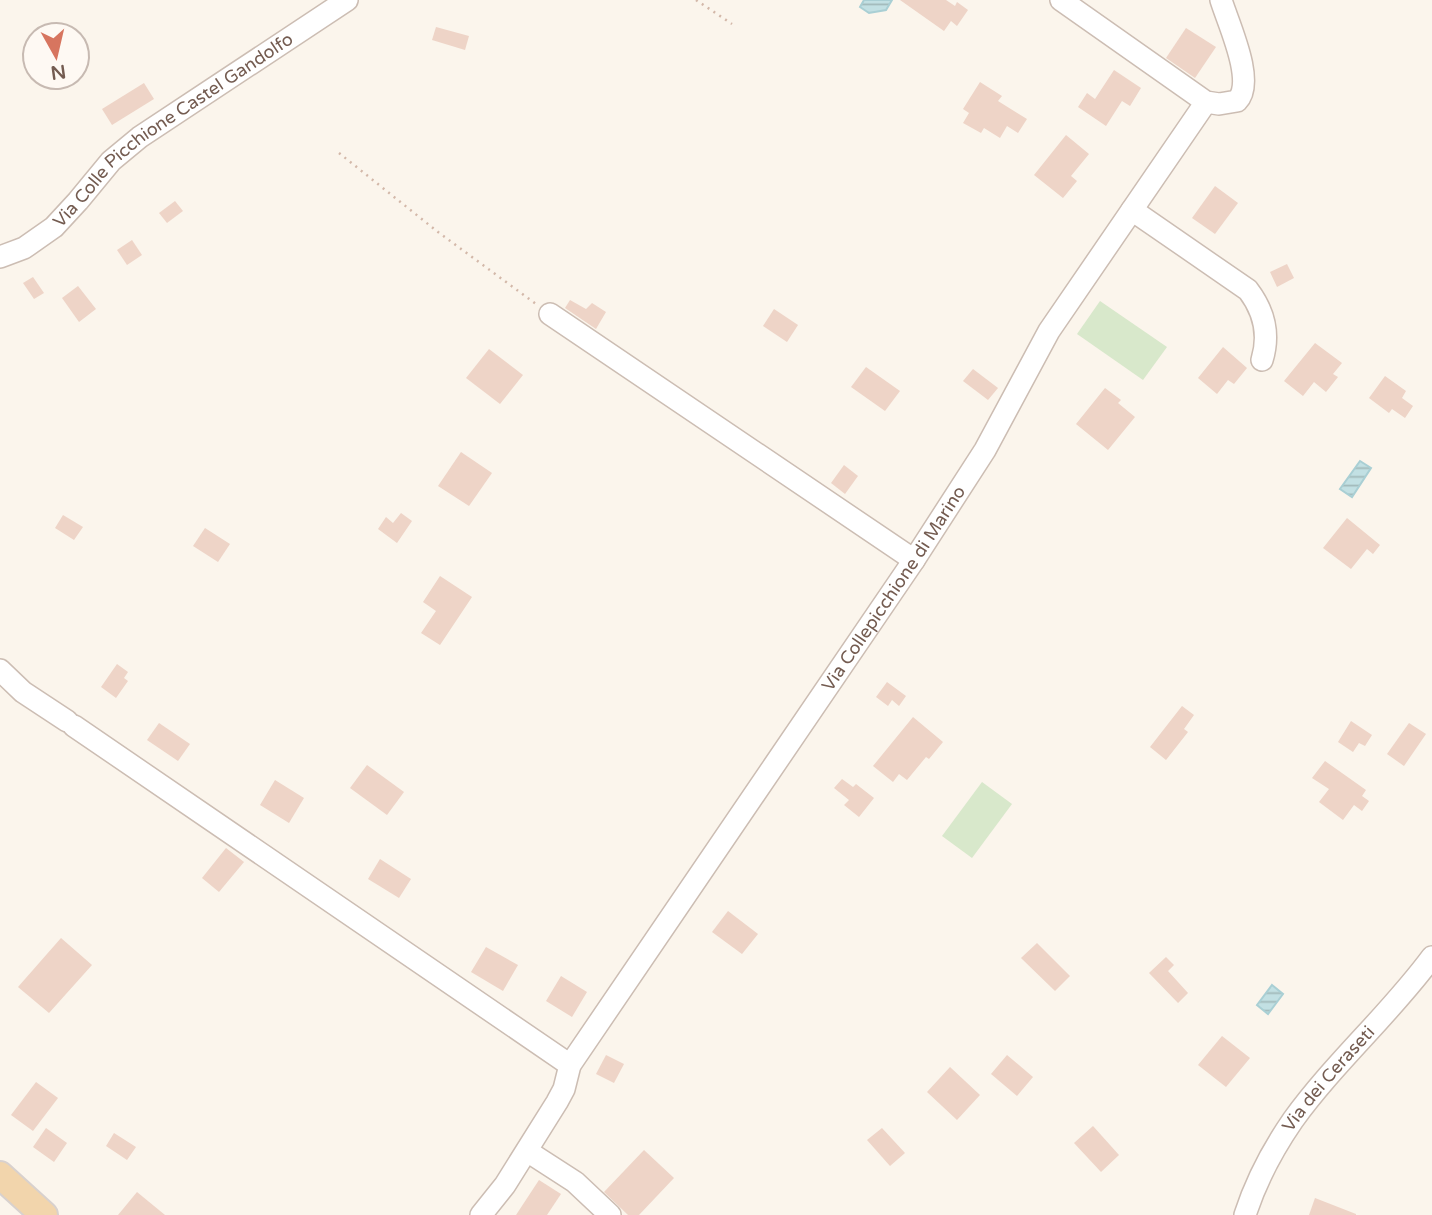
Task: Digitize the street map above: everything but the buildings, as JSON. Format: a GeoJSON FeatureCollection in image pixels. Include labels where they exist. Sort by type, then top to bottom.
{"type":"FeatureCollection","features":[{"type":"Feature","properties":{"kind":"main road"},"geometry":{"type":"LineString","coordinates":[[0,1175],[44,1215]]}},
{"type":"Feature","properties":{"kind":"street","name":"Via Colle Picchione Castel Gandolfo"},"geometry":{"type":"LineString","coordinates":[[0,257],[24,247],[54,227],[102,171],[140,137],[347,0]]}},
{"type":"Feature","properties":{"kind":"street"},"geometry":{"type":"LineString","coordinates":[[1061,0],[1206,102],[1219,104],[1233,103],[1241,97],[1244,88],[1241,59],[1221,0]]}},
{"type":"Feature","properties":{"kind":"street","name":"Via Collepicchione di Marino"},"geometry":{"type":"LineString","coordinates":[[481,1215],[505,1185],[564,1089],[570,1065],[914,560],[985,450],[1049,331],[1206,102]]}},
{"type":"Feature","properties":{"kind":"street"},"geometry":{"type":"LineString","coordinates":[[1132,211],[1248,290],[1257,301],[1264,322],[1265,349],[1262,360]]}},
{"type":"Feature","properties":{"kind":"street"},"geometry":{"type":"LineString","coordinates":[[550,314],[914,560]]}},
{"type":"Feature","properties":{"kind":"street"},"geometry":{"type":"LineString","coordinates":[[0,670],[23,692],[570,1065]]}},
{"type":"Feature","properties":{"kind":"street","name":"Via dei Ceraseti"},"geometry":{"type":"LineString","coordinates":[[1245,1215],[1266,1165],[1292,1122],[1332,1071],[1406,990],[1432,957]]}},
{"type":"Feature","properties":{"kind":"street"},"geometry":{"type":"LineString","coordinates":[[527,1151],[575,1182],[610,1215]]}},
{"type":"Feature","properties":{"kind":"path"},"geometry":{"type":"LineString","coordinates":[[696,0],[732,24]]}},
{"type":"Feature","properties":{"kind":"path"},"geometry":{"type":"LineString","coordinates":[[339,153],[438,232],[550,314]]}},
{"type":"Feature","properties":{"kind":"green space"},"geometry":{"type":"Polygon","coordinates":[[[1100,301],[1167,347],[1143,380],[1077,334],[1100,301]]]}},
{"type":"Feature","properties":{"kind":"green space"},"geometry":{"type":"Polygon","coordinates":[[[982,782],[1012,804],[972,858],[942,836],[982,782]]]}},
{"type":"Feature","properties":{"kind":"water"},"geometry":{"type":"Polygon","coordinates":[[[864,0],[892,0],[886,10],[869,13],[860,7],[864,0]]]}},
{"type":"Feature","properties":{"kind":"water"},"geometry":{"type":"Polygon","coordinates":[[[1360,461],[1371,468],[1352,497],[1340,489],[1360,461]]]}},
{"type":"Feature","properties":{"kind":"water"},"geometry":{"type":"Polygon","coordinates":[[[1272,985],[1283,994],[1268,1014],[1257,1005],[1272,985]]]}}]}
